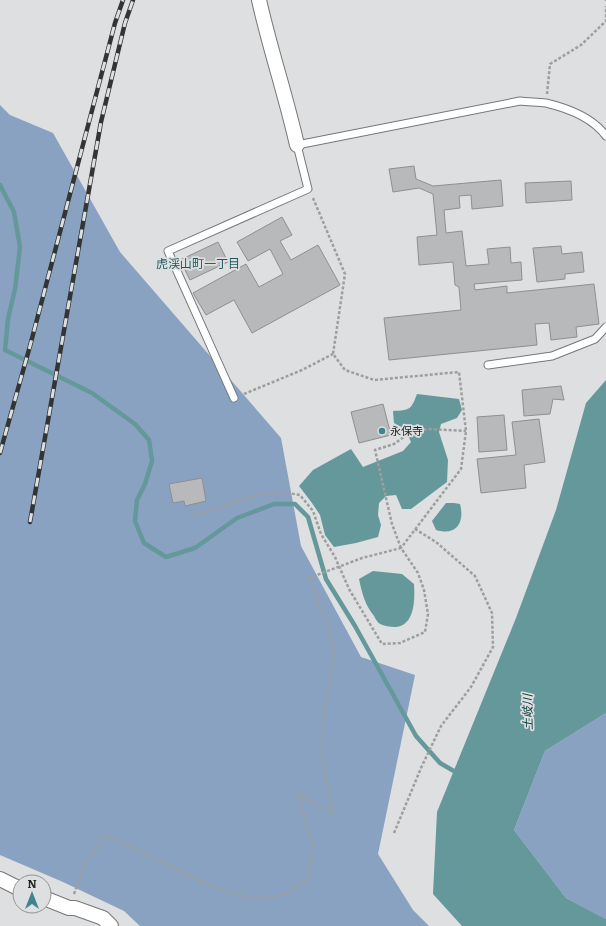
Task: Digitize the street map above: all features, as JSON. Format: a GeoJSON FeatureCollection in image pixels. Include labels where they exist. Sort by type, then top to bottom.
{"type":"FeatureCollection","features":[{"type":"Feature","properties":{"kind":"street"},"geometry":{"type":"LineString","coordinates":[[259,0],[287,101],[297,144]]}},
{"type":"Feature","properties":{"kind":"street"},"geometry":{"type":"LineString","coordinates":[[0,879],[12,884]]}},
{"type":"Feature","properties":{"kind":"street"},"geometry":{"type":"LineString","coordinates":[[52,901],[103,918],[111,926]]}},
{"type":"Feature","properties":{"kind":"street"},"geometry":{"type":"LineString","coordinates":[[72,908],[94,926]]}},
{"type":"Feature","properties":{"kind":"lane"},"geometry":{"type":"LineString","coordinates":[[234,398],[168,251],[308,189],[297,144],[520,101],[546,103],[582,115],[606,136]]}},
{"type":"Feature","properties":{"kind":"lane"},"geometry":{"type":"LineString","coordinates":[[488,365],[552,356],[595,339],[606,327]]}},
{"type":"Feature","properties":{"kind":"path"},"geometry":{"type":"LineString","coordinates":[[546,103],[550,64],[582,45],[606,21],[606,6]]}},
{"type":"Feature","properties":{"kind":"path"},"geometry":{"type":"LineString","coordinates":[[72,908],[85,864],[106,835],[213,887],[253,900],[289,894],[310,876],[313,846],[298,793],[333,814],[322,755],[324,714],[334,652],[328,627],[309,578],[362,558],[401,548],[461,469],[466,431],[459,372],[374,380],[345,370],[334,354],[345,274],[308,189]]}},
{"type":"Feature","properties":{"kind":"path"},"geometry":{"type":"LineString","coordinates":[[234,398],[302,370],[334,354]]}},
{"type":"Feature","properties":{"kind":"path"},"geometry":{"type":"LineString","coordinates":[[191,517],[257,495],[282,492],[300,495],[313,511],[321,534],[349,588],[382,644],[400,643],[425,632],[428,614],[424,590],[418,573],[401,548],[392,524],[388,501],[375,450],[394,444],[405,436],[416,431],[428,429],[466,431]]}},
{"type":"Feature","properties":{"kind":"path"},"geometry":{"type":"LineString","coordinates":[[394,833],[420,768],[441,726],[471,686],[493,647],[492,613],[475,576],[436,542],[415,529]]}},
{"type":"Feature","properties":{"kind":"shaded area"},"geometry":{"type":"Polygon","coordinates":[[[0,105],[10,115],[53,133],[120,252],[281,438],[301,546],[361,657],[415,675],[378,854],[413,910],[429,926],[140,926],[124,911],[52,877],[52,874],[44,874],[0,855],[0,105]]]}},
{"type":"Feature","properties":{"kind":"shaded area"},"geometry":{"type":"Polygon","coordinates":[[[606,713],[606,919],[566,898],[514,830],[545,751],[606,713]]]}},
{"type":"Feature","properties":{"kind":"water","name":"土岐川"},"geometry":{"type":"Polygon","coordinates":[[[606,380],[606,713],[545,751],[514,830],[566,898],[606,919],[606,926],[462,926],[433,894],[437,812],[516,618],[556,510],[586,403],[606,380]]]}},
{"type":"Feature","properties":{"kind":"water"},"geometry":{"type":"Polygon","coordinates":[[[417,394],[459,399],[462,410],[457,418],[441,424],[439,432],[448,460],[447,482],[411,509],[402,509],[396,495],[386,496],[379,503],[378,515],[381,525],[378,537],[334,547],[325,535],[320,515],[299,486],[313,470],[351,449],[363,467],[403,451],[411,442],[405,429],[394,423],[393,411],[409,408],[417,394]]]}},
{"type":"Feature","properties":{"kind":"water"},"geometry":{"type":"Polygon","coordinates":[[[446,503],[460,504],[460,522],[454,529],[449,531],[436,530],[432,521],[446,503]]]}},
{"type":"Feature","properties":{"kind":"water"},"geometry":{"type":"Polygon","coordinates":[[[373,571],[402,574],[414,584],[414,604],[412,611],[407,622],[402,625],[393,627],[380,624],[368,608],[359,579],[373,571]]]}},
{"type":"Feature","properties":{"kind":"building"},"geometry":{"type":"Polygon","coordinates":[[[414,166],[416,179],[433,186],[501,180],[503,206],[472,209],[471,195],[459,196],[460,208],[444,210],[446,233],[462,231],[466,266],[489,264],[487,249],[510,247],[511,263],[521,262],[522,280],[474,284],[475,290],[507,286],[507,293],[594,284],[599,324],[576,327],[577,337],[551,340],[549,323],[535,324],[537,345],[389,360],[384,318],[461,310],[459,287],[455,285],[453,262],[419,265],[417,237],[437,235],[433,194],[419,188],[393,192],[389,169],[414,166]]]}},
{"type":"Feature","properties":{"kind":"building"},"geometry":{"type":"Polygon","coordinates":[[[571,181],[572,200],[526,203],[525,183],[571,181]]]}},
{"type":"Feature","properties":{"kind":"building"},"geometry":{"type":"Polygon","coordinates":[[[282,217],[292,235],[280,241],[291,260],[318,245],[340,285],[252,333],[234,300],[206,315],[193,293],[246,264],[259,287],[283,274],[270,249],[248,261],[237,242],[282,217]]]}},
{"type":"Feature","properties":{"kind":"building"},"geometry":{"type":"Polygon","coordinates":[[[218,242],[228,262],[190,280],[180,260],[218,242]]]}},
{"type":"Feature","properties":{"kind":"building"},"geometry":{"type":"Polygon","coordinates":[[[561,246],[562,254],[582,252],[584,272],[565,274],[565,279],[537,282],[533,248],[561,246]]]}},
{"type":"Feature","properties":{"kind":"building"},"geometry":{"type":"Polygon","coordinates":[[[561,386],[564,400],[553,399],[550,414],[524,416],[522,390],[561,386]]]}},
{"type":"Feature","properties":{"kind":"building"},"geometry":{"type":"Polygon","coordinates":[[[383,404],[391,435],[359,443],[351,412],[383,404]]]}},
{"type":"Feature","properties":{"kind":"building"},"geometry":{"type":"Polygon","coordinates":[[[504,415],[507,450],[479,452],[477,417],[504,415]]]}},
{"type":"Feature","properties":{"kind":"building"},"geometry":{"type":"Polygon","coordinates":[[[539,419],[545,462],[524,465],[526,488],[481,493],[477,459],[516,455],[512,422],[539,419]]]}},
{"type":"Feature","properties":{"kind":"building"},"geometry":{"type":"Polygon","coordinates":[[[202,478],[206,501],[185,506],[184,501],[173,503],[169,484],[202,478]]]}},
{"type":"Feature","properties":{"kind":"waterway"},"geometry":{"type":"LineString","coordinates":[[0,185],[14,212],[20,247],[15,289],[8,319],[5,350],[92,393],[135,424],[149,440],[152,461],[145,484],[137,500],[135,521],[144,543],[166,557],[195,548],[237,518],[274,504],[295,504],[308,517],[326,579],[355,626],[416,736],[440,763],[459,774]]}},
{"type":"Feature","properties":{"kind":"railway"},"geometry":{"type":"LineString","coordinates":[[0,453],[30,346],[115,23],[123,0]]}},
{"type":"Feature","properties":{"kind":"railway"},"geometry":{"type":"LineString","coordinates":[[30,522],[101,122],[125,23],[133,0]]}},
{"type":"Feature","properties":{"kind":"place","name":"永保寺"},"geometry":{"type":"Point","coordinates":[382,431]}},
{"type":"Feature","properties":{"kind":"district","name":"虎渓山町一丁目"},"geometry":{"type":"Point","coordinates":[198,264]}}]}
